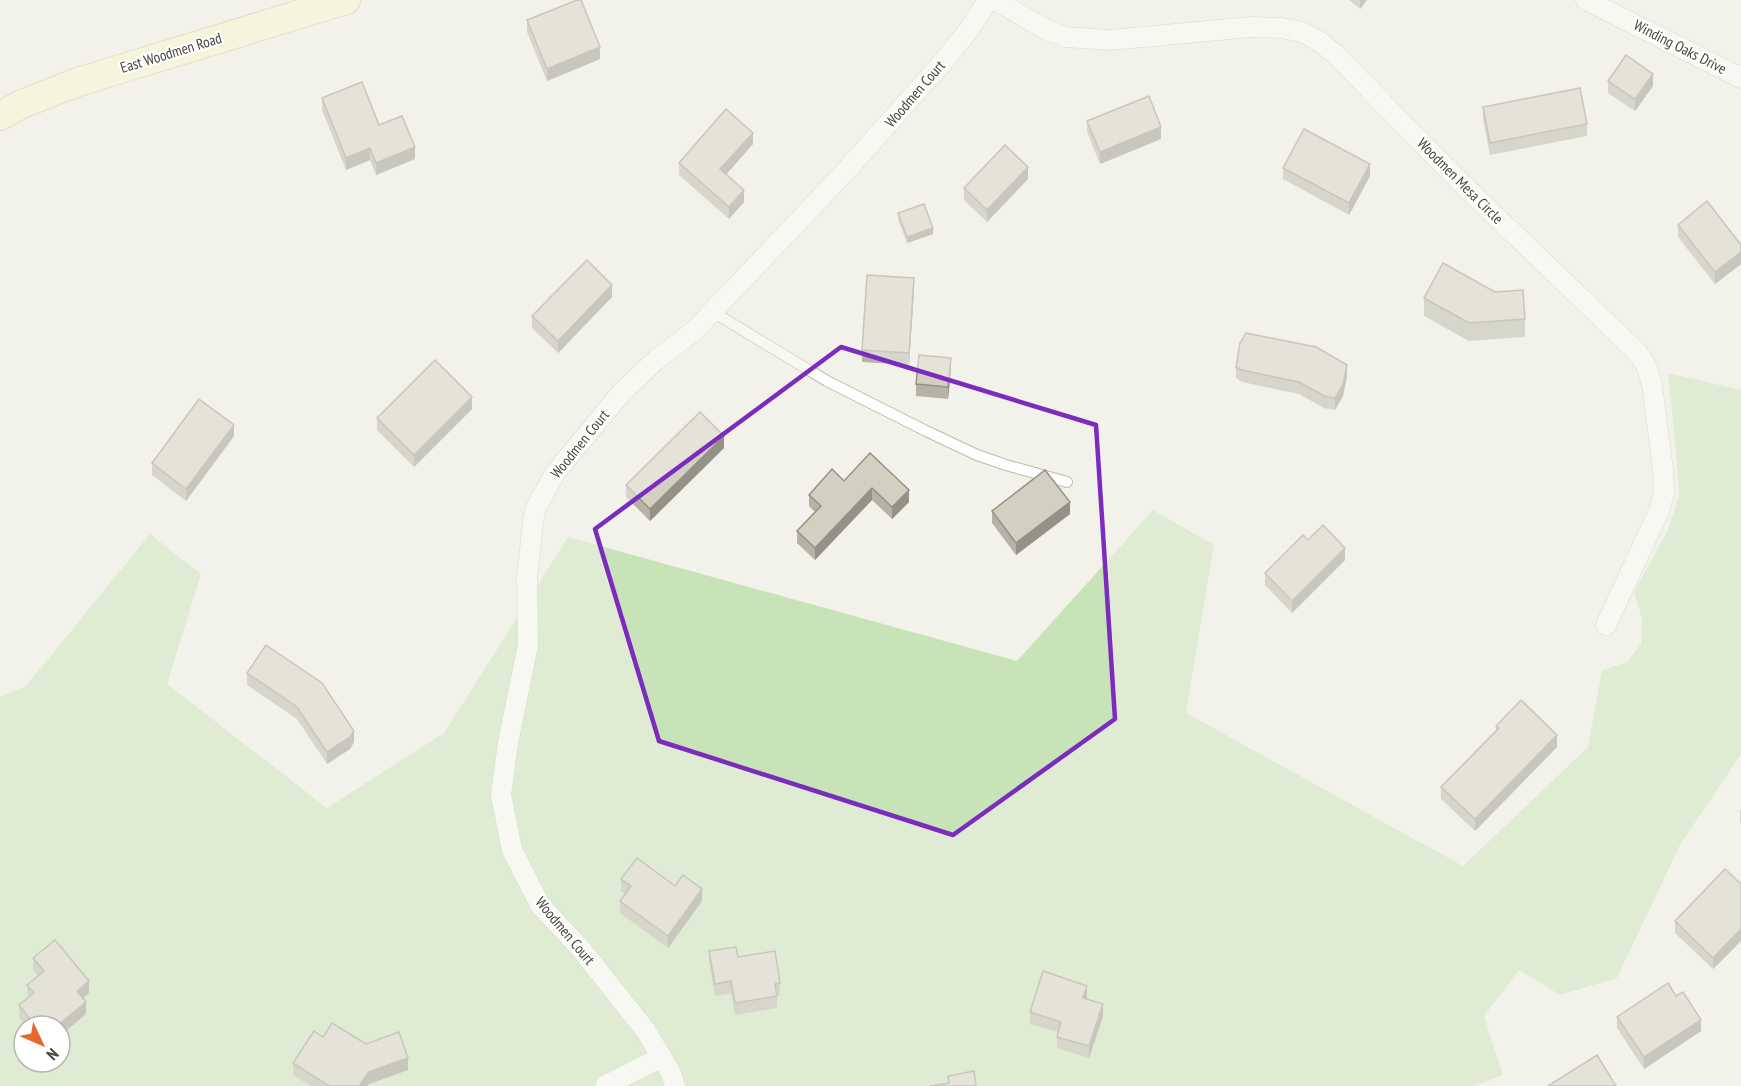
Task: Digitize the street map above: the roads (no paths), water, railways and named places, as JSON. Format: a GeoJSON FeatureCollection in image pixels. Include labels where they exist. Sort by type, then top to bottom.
{"type":"FeatureCollection","features":[{"type":"Feature","properties":{"kind":"main road","name":"East Woodmen Road"},"geometry":{"type":"LineString","coordinates":[[0,116],[22,104],[78,81],[346,0]]}},
{"type":"Feature","properties":{"kind":"street","name":"Woodmen Court"},"geometry":{"type":"LineString","coordinates":[[675,1086],[671,1073],[646,1031],[581,949],[540,905],[512,850],[501,795],[508,743],[528,645],[527,578],[533,521],[555,473],[622,392],[656,360],[695,330],[844,173],[942,63],[968,31],[988,0]]}},
{"type":"Feature","properties":{"kind":"street","name":"Woodmen Mesa Circle"},"geometry":{"type":"LineString","coordinates":[[995,0],[1047,30],[1066,37],[1110,40],[1251,27],[1282,28],[1302,32],[1319,41],[1335,54],[1458,180],[1637,352],[1647,367],[1652,385],[1664,470],[1664,492],[1659,511],[1606,625]]}},
{"type":"Feature","properties":{"kind":"street","name":"Winding Oaks Drive"},"geometry":{"type":"LineString","coordinates":[[1586,0],[1741,78]]}},
{"type":"Feature","properties":{"kind":"street"},"geometry":{"type":"LineString","coordinates":[[605,1086],[662,1057]]}},
{"type":"Feature","properties":{"kind":"lane"},"geometry":{"type":"LineString","coordinates":[[713,312],[827,381],[924,430],[1006,465],[1067,482]]}}]}
